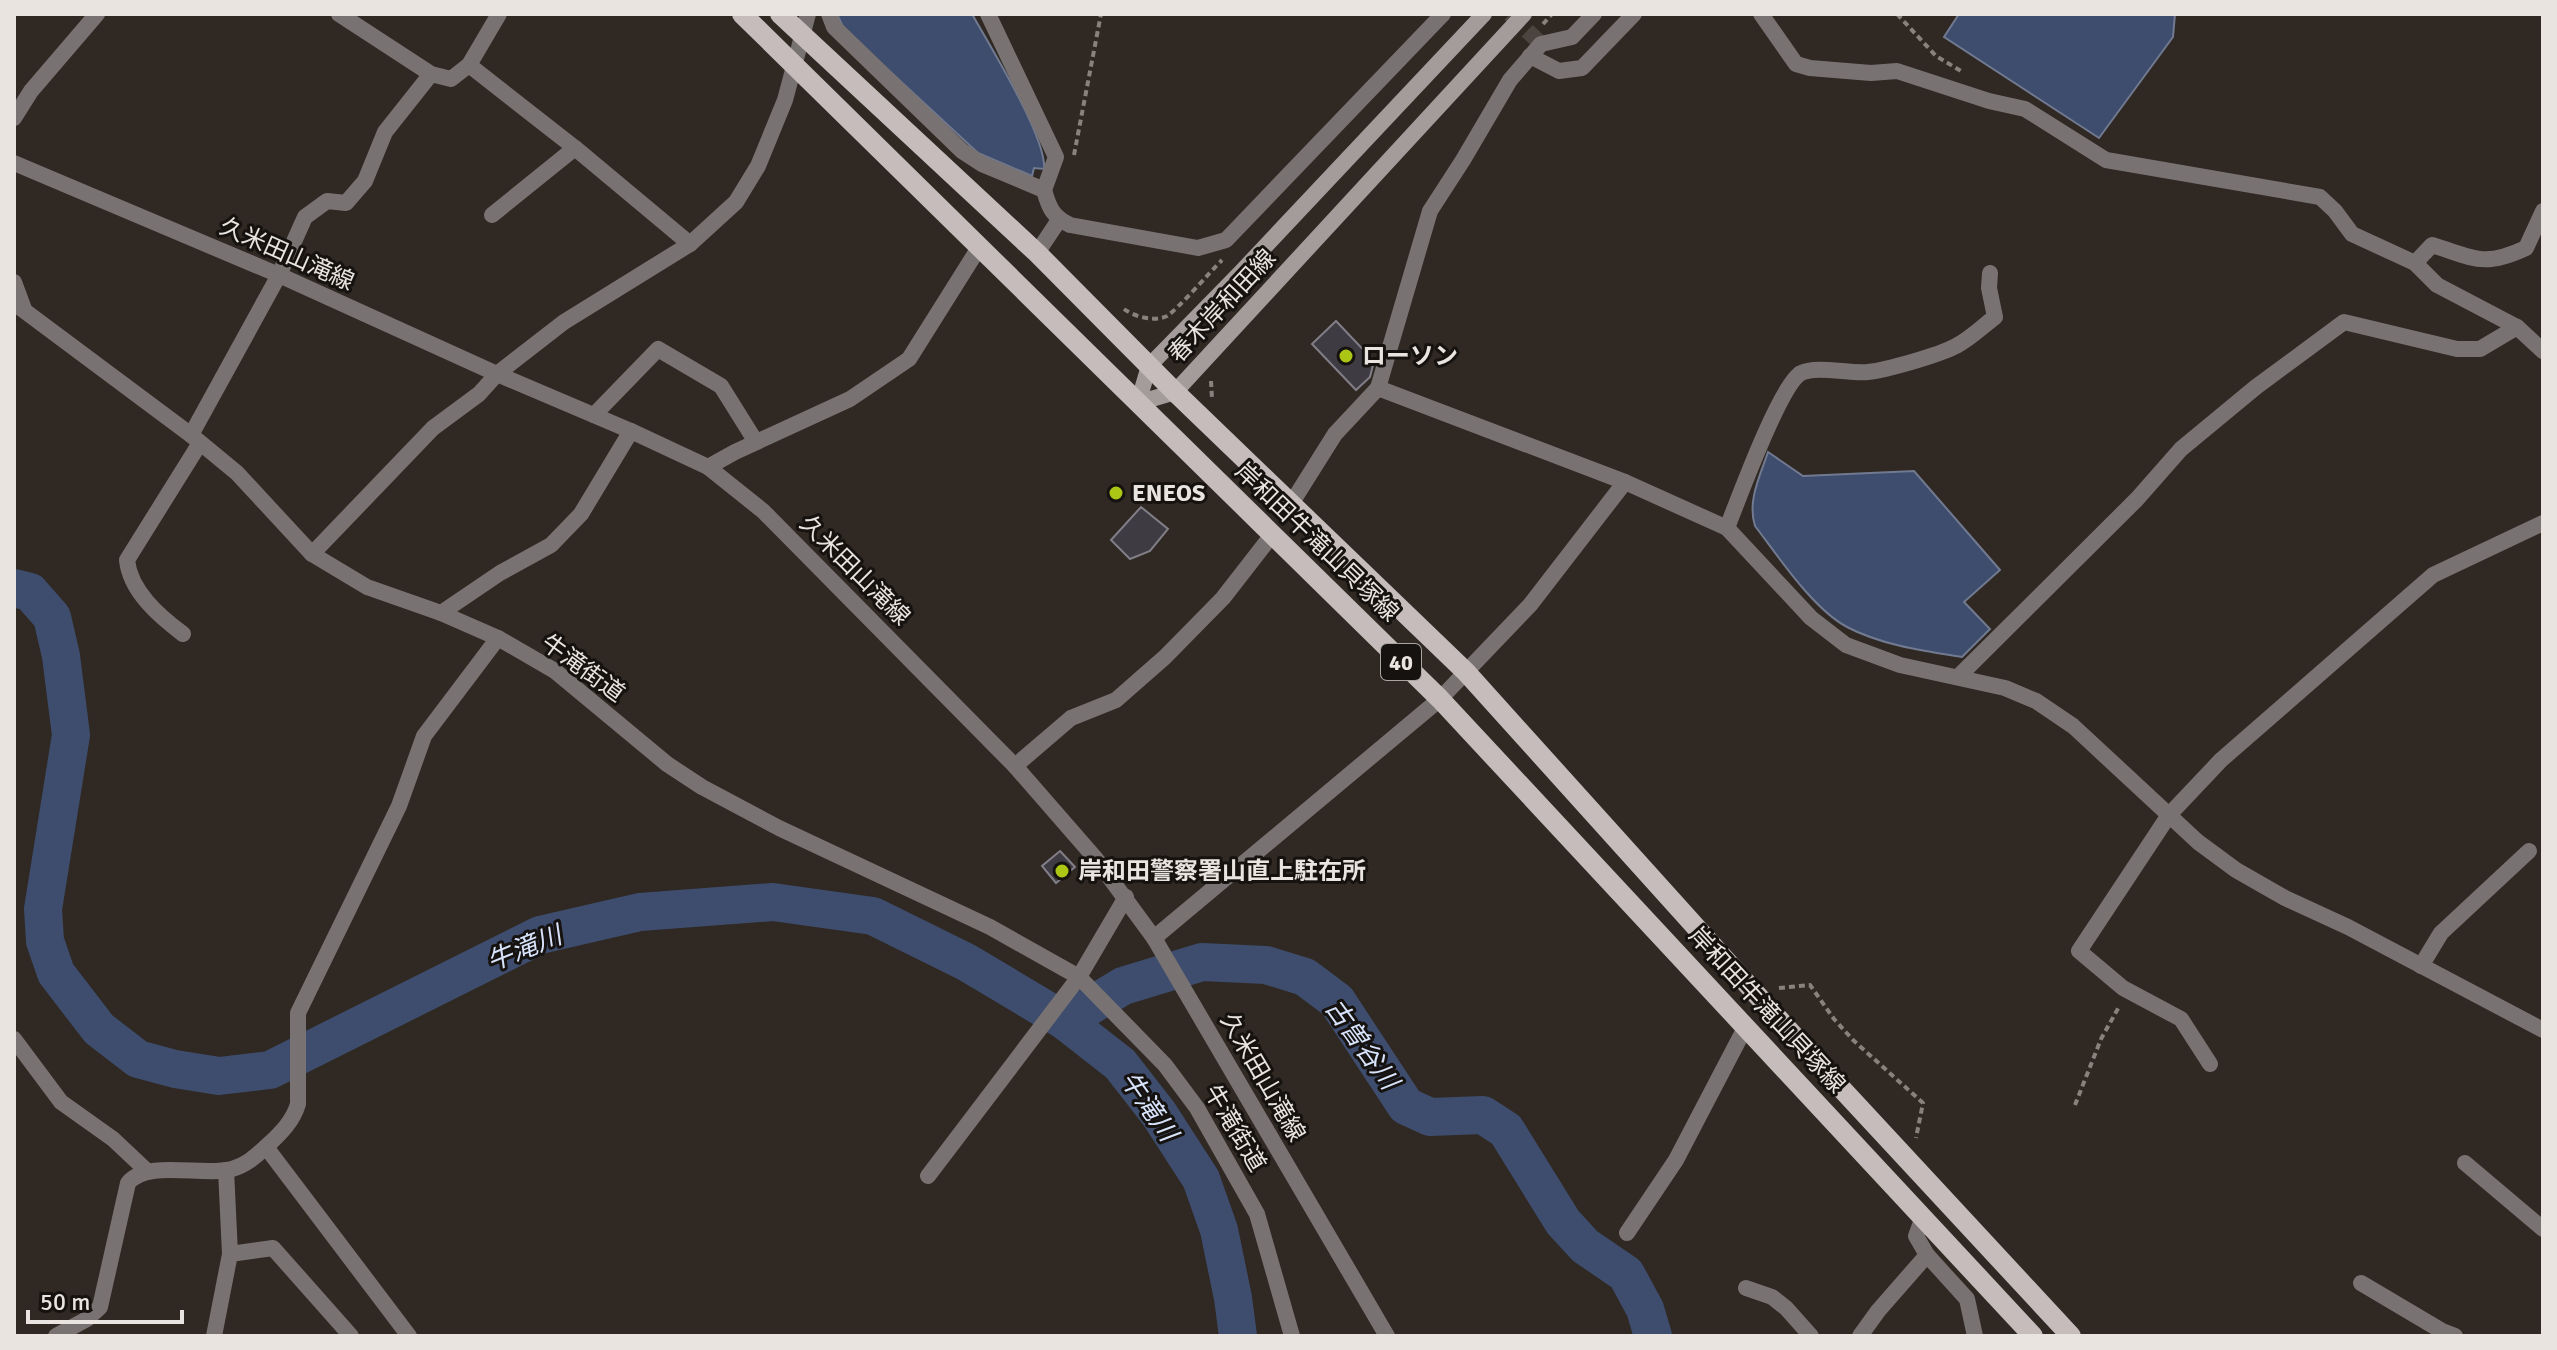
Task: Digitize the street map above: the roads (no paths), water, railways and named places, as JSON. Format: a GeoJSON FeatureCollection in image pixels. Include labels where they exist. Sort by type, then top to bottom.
{"type":"FeatureCollection","features":[{"type":"Feature","properties":{"kind":"main road","name":"岸和田牛滝山貝塚線"},"geometry":{"type":"LineString","coordinates":[[742,14],[1440,699],[2033,1336]]}},
{"type":"Feature","properties":{"kind":"main road","name":"岸和田牛滝山貝塚線"},"geometry":{"type":"LineString","coordinates":[[780,14],[1037,253],[1175,392],[1466,672],[1752,990],[2071,1336]]}},
{"type":"Feature","properties":{"kind":"main road","name":"春木岸和田線"},"geometry":{"type":"LineString","coordinates":[[1138,403],[1149,366],[1484,14]]}},
{"type":"Feature","properties":{"kind":"main road","name":"春木岸和田線"},"geometry":{"type":"LineString","coordinates":[[1138,403],[1175,392],[1524,14]]}},
{"type":"Feature","properties":{"kind":"street"},"geometry":{"type":"LineString","coordinates":[[14,118],[31,91],[97,14]]}},
{"type":"Feature","properties":{"kind":"street"},"geometry":{"type":"LineString","coordinates":[[339,14],[431,74],[451,79],[469,65],[499,14]]}},
{"type":"Feature","properties":{"kind":"street"},"geometry":{"type":"LineString","coordinates":[[312,554],[433,428],[479,394],[497,374],[564,322],[690,244],[736,202],[758,166],[785,100],[808,14]]}},
{"type":"Feature","properties":{"kind":"street"},"geometry":{"type":"LineString","coordinates":[[829,14],[834,27],[962,151],[982,164],[1044,190]]}},
{"type":"Feature","properties":{"kind":"street"},"geometry":{"type":"LineString","coordinates":[[988,14],[1056,157],[1044,190],[1050,210],[1059,220],[1070,225],[1198,248],[1226,240],[1443,14]]}},
{"type":"Feature","properties":{"kind":"street"},"geometry":{"type":"LineString","coordinates":[[1291,504],[1335,434],[1378,388],[1430,211],[1510,80],[1541,44],[1572,37],[1594,14]]}},
{"type":"Feature","properties":{"kind":"street"},"geometry":{"type":"LineString","coordinates":[[1530,56],[1559,71],[1582,68],[1634,14]]}},
{"type":"Feature","properties":{"kind":"street"},"geometry":{"type":"LineString","coordinates":[[1761,14],[1796,64],[1871,73],[1897,71],[1989,101],[2025,109],[2106,160],[2320,197],[2352,234],[2415,263],[2437,285],[2517,327],[2543,351]]}},
{"type":"Feature","properties":{"kind":"street"},"geometry":{"type":"LineString","coordinates":[[469,65],[690,244]]}},
{"type":"Feature","properties":{"kind":"street"},"geometry":{"type":"LineString","coordinates":[[183,634],[162,618],[141,594],[128,572],[127,560],[195,439],[279,275],[305,217],[327,201],[346,203],[365,181],[385,132],[431,74]]}},
{"type":"Feature","properties":{"kind":"street"},"geometry":{"type":"LineString","coordinates":[[492,215],[575,148]]}},
{"type":"Feature","properties":{"kind":"street","name":"久米田山滝線"},"geometry":{"type":"LineString","coordinates":[[14,163],[279,275],[631,431],[708,467],[763,511],[1015,766],[1126,897],[1165,956],[1387,1336]]}},
{"type":"Feature","properties":{"kind":"street"},"geometry":{"type":"LineString","coordinates":[[2415,263],[2432,245],[2482,260],[2503,259],[2526,248],[2543,211]]}},
{"type":"Feature","properties":{"kind":"street"},"geometry":{"type":"LineString","coordinates":[[1037,253],[1059,220]]}},
{"type":"Feature","properties":{"kind":"street"},"geometry":{"type":"LineString","coordinates":[[708,467],[850,399],[909,359],[980,246]]}},
{"type":"Feature","properties":{"kind":"street"},"geometry":{"type":"LineString","coordinates":[[1727,528],[1769,424],[1793,381],[1802,373],[1815,371],[1867,373],[1956,346],[1995,317],[1989,288],[1990,273]]}},
{"type":"Feature","properties":{"kind":"street"},"geometry":{"type":"LineString","coordinates":[[14,282],[19,306]]}},
{"type":"Feature","properties":{"kind":"street","name":"牛滝街道"},"geometry":{"type":"LineString","coordinates":[[19,306],[237,473],[312,554],[367,587],[441,613],[498,638],[555,671],[667,764],[702,787],[779,828],[990,927],[1102,1002],[1165,1065],[1197,1108],[1228,1161],[1257,1214],[1292,1336]]}},
{"type":"Feature","properties":{"kind":"street"},"geometry":{"type":"LineString","coordinates":[[1958,677],[2137,499],[2181,449],[2256,387],[2344,322],[2457,349],[2480,349],[2517,327]]}},
{"type":"Feature","properties":{"kind":"street"},"geometry":{"type":"LineString","coordinates":[[594,415],[658,349],[721,386],[756,442]]}},
{"type":"Feature","properties":{"kind":"street"},"geometry":{"type":"LineString","coordinates":[[1378,388],[1625,482],[1727,528],[1811,618],[1846,645],[1900,665],[2005,688],[2036,701],[2083,735],[2198,842],[2236,870],[2543,1030]]}},
{"type":"Feature","properties":{"kind":"street"},"geometry":{"type":"LineString","coordinates":[[441,613],[500,573],[551,545],[581,514],[631,431]]}},
{"type":"Feature","properties":{"kind":"street"},"geometry":{"type":"LineString","coordinates":[[1154,938],[1440,699],[1530,605],[1625,482]]}},
{"type":"Feature","properties":{"kind":"street"},"geometry":{"type":"LineString","coordinates":[[2210,1064],[2181,1019],[2123,988],[2079,951],[2169,815],[2221,760],[2433,575],[2543,523]]}},
{"type":"Feature","properties":{"kind":"street"},"geometry":{"type":"LineString","coordinates":[[1015,766],[1071,718],[1116,700],[1165,657],[1223,598],[1272,535]]}},
{"type":"Feature","properties":{"kind":"street"},"geometry":{"type":"LineString","coordinates":[[56,1336],[87,1319],[100,1307],[128,1183],[133,1176],[147,1171],[226,1170],[251,1161],[279,1136],[294,1115],[298,1104],[298,1013],[399,806],[424,736],[498,638]]}},
{"type":"Feature","properties":{"kind":"street"},"geometry":{"type":"LineString","coordinates":[[2421,966],[2441,933],[2529,851]]}},
{"type":"Feature","properties":{"kind":"street"},"geometry":{"type":"LineString","coordinates":[[928,1176],[1076,982],[1126,897]]}},
{"type":"Feature","properties":{"kind":"street"},"geometry":{"type":"LineString","coordinates":[[1627,1233],[1676,1160],[1746,1026]]}},
{"type":"Feature","properties":{"kind":"street"},"geometry":{"type":"LineString","coordinates":[[14,1039],[61,1102],[113,1139],[147,1171]]}},
{"type":"Feature","properties":{"kind":"street"},"geometry":{"type":"LineString","coordinates":[[266,1147],[409,1336]]}},
{"type":"Feature","properties":{"kind":"street"},"geometry":{"type":"LineString","coordinates":[[2465,1163],[2543,1229]]}},
{"type":"Feature","properties":{"kind":"street"},"geometry":{"type":"LineString","coordinates":[[214,1336],[230,1254],[226,1170]]}},
{"type":"Feature","properties":{"kind":"street"},"geometry":{"type":"LineString","coordinates":[[1923,1217],[1916,1236],[1927,1255],[1967,1299],[1975,1336]]}},
{"type":"Feature","properties":{"kind":"street"},"geometry":{"type":"LineString","coordinates":[[230,1254],[273,1248],[351,1336]]}},
{"type":"Feature","properties":{"kind":"street"},"geometry":{"type":"LineString","coordinates":[[1860,1336],[1927,1255]]}},
{"type":"Feature","properties":{"kind":"street"},"geometry":{"type":"LineString","coordinates":[[2361,1283],[2455,1336]]}},
{"type":"Feature","properties":{"kind":"street"},"geometry":{"type":"LineString","coordinates":[[1746,1288],[1772,1297],[1811,1336]]}},
{"type":"Feature","properties":{"kind":"water"},"geometry":{"type":"Polygon","coordinates":[[[837,14],[972,14],[1037,136],[1044,169],[1034,168],[1032,176],[978,153],[844,29],[837,14]]]}},
{"type":"Feature","properties":{"kind":"water"},"geometry":{"type":"Polygon","coordinates":[[[1959,14],[2175,14],[2173,37],[2099,138],[1944,37],[1959,14]]]}},
{"type":"Feature","properties":{"kind":"water"},"geometry":{"type":"Polygon","coordinates":[[[1768,452],[1803,476],[1914,471],[2000,570],[1964,602],[1990,629],[1962,657],[1888,643],[1834,619],[1797,581],[1755,526],[1753,498],[1768,452]]]}},
{"type":"Feature","properties":{"kind":"waterway","name":"牛滝川"},"geometry":{"type":"LineString","coordinates":[[14,588],[30,592],[52,617],[61,656],[71,735],[43,909],[45,941],[56,973],[99,1029],[138,1059],[219,1076],[270,1070],[540,935],[640,912],[773,902],[873,916],[966,962],[1065,1021],[1120,1064],[1159,1114],[1201,1179],[1219,1230],[1238,1336]]}},
{"type":"Feature","properties":{"kind":"waterway","name":"古曽谷川"},"geometry":{"type":"LineString","coordinates":[[1065,1021],[1123,986],[1202,962],[1266,965],[1305,977],[1337,1001],[1406,1106],[1430,1117],[1483,1115],[1506,1130],[1563,1222],[1585,1246],[1626,1274],[1645,1309],[1653,1336]]}},
{"type":"Feature","properties":{"kind":"tunnel"},"geometry":{"type":"LineString","coordinates":[[1510,14],[1541,44]]}},
{"type":"Feature","properties":{"kind":"place","name":"ローソン"},"geometry":{"type":"Point","coordinates":[1346,356]}},
{"type":"Feature","properties":{"kind":"place","name":"ENEOS"},"geometry":{"type":"Point","coordinates":[1116,493]}},
{"type":"Feature","properties":{"kind":"place","name":"岸和田警察署山直上駐在所"},"geometry":{"type":"Point","coordinates":[1062,871]}}]}
